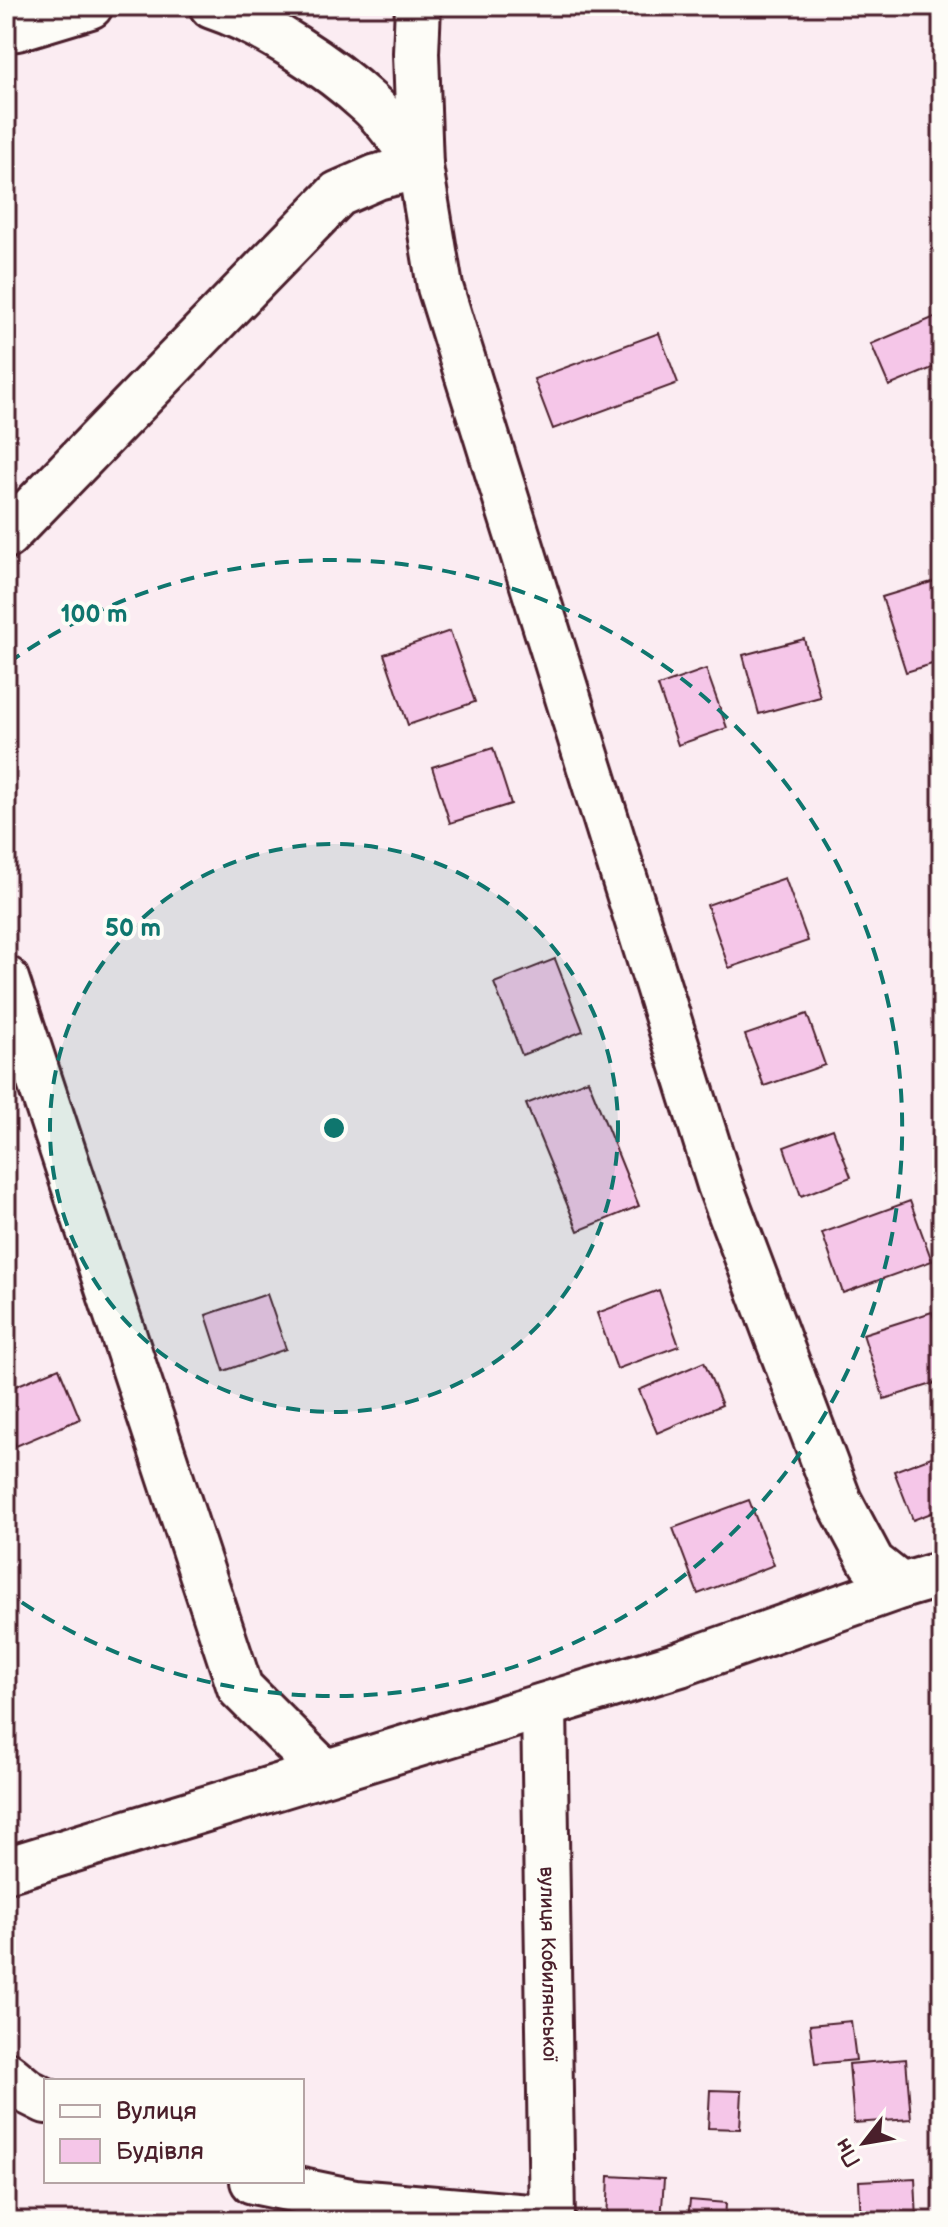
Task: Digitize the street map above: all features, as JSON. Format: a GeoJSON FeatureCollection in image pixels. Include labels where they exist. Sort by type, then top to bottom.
{"type":"FeatureCollection","features":[{"type":"Feature","properties":{"kind":"street"},"geometry":{"type":"LineString","coordinates":[[6,29],[90,6]]}},
{"type":"Feature","properties":{"kind":"street"},"geometry":{"type":"LineString","coordinates":[[212,6],[236,14],[315,61],[371,105],[420,166]]}},
{"type":"Feature","properties":{"kind":"street"},"geometry":{"type":"LineString","coordinates":[[418,6],[416,53],[420,166],[440,287],[720,1185],[839,1501],[872,1563],[922,1580]]}},
{"type":"Feature","properties":{"kind":"street"},"geometry":{"type":"LineString","coordinates":[[6,536],[338,194],[377,177],[420,166]]}},
{"type":"Feature","properties":{"kind":"street"},"geometry":{"type":"LineString","coordinates":[[6,979],[240,1688],[324,1772]]}},
{"type":"Feature","properties":{"kind":"street"},"geometry":{"type":"LineString","coordinates":[[6,1870],[680,1664],[922,1580]]}},
{"type":"Feature","properties":{"kind":"street","name":"вулиця Кобилянської"},"geometry":{"type":"LineString","coordinates":[[544,1706],[552,2220]]}},
{"type":"Feature","properties":{"kind":"street"},"geometry":{"type":"LineString","coordinates":[[6,2074],[28,2092],[44,2100]]}},
{"type":"Feature","properties":{"kind":"street"},"geometry":{"type":"LineString","coordinates":[[263,2183],[355,2202],[552,2220]]}},
{"type":"Feature","properties":{"kind":"building"},"geometry":{"type":"Polygon","coordinates":[[[942,314],[942,364],[889,386],[871,344],[942,314]]]}},
{"type":"Feature","properties":{"kind":"building"},"geometry":{"type":"Polygon","coordinates":[[[659,333],[678,383],[553,429],[534,379],[659,333]]]}},
{"type":"Feature","properties":{"kind":"building"},"geometry":{"type":"Polygon","coordinates":[[[938,580],[942,592],[942,661],[906,672],[882,597],[938,580]]]}},
{"type":"Feature","properties":{"kind":"building"},"geometry":{"type":"Polygon","coordinates":[[[450,631],[475,702],[408,725],[384,654],[450,631]]]}},
{"type":"Feature","properties":{"kind":"building"},"geometry":{"type":"Polygon","coordinates":[[[804,639],[820,697],[759,714],[743,655],[804,639]]]}},
{"type":"Feature","properties":{"kind":"building"},"geometry":{"type":"Polygon","coordinates":[[[706,669],[727,728],[678,745],[658,686],[706,669]]]}},
{"type":"Feature","properties":{"kind":"building"},"geometry":{"type":"Polygon","coordinates":[[[493,748],[511,804],[450,823],[432,767],[493,748]]]}},
{"type":"Feature","properties":{"kind":"building"},"geometry":{"type":"Polygon","coordinates":[[[785,878],[808,941],[729,968],[707,905],[785,878]]]}},
{"type":"Feature","properties":{"kind":"building"},"geometry":{"type":"Polygon","coordinates":[[[555,959],[583,1031],[522,1055],[494,983],[555,959]]]}},
{"type":"Feature","properties":{"kind":"building"},"geometry":{"type":"Polygon","coordinates":[[[807,1014],[825,1065],[764,1086],[745,1035],[807,1014]]]}},
{"type":"Feature","properties":{"kind":"building"},"geometry":{"type":"Polygon","coordinates":[[[588,1080],[639,1206],[578,1231],[526,1104],[588,1080]]]}},
{"type":"Feature","properties":{"kind":"building"},"geometry":{"type":"Polygon","coordinates":[[[833,1129],[851,1177],[801,1196],[784,1147],[833,1129]]]}},
{"type":"Feature","properties":{"kind":"building"},"geometry":{"type":"Polygon","coordinates":[[[910,1201],[932,1261],[843,1293],[822,1233],[910,1201]]]}},
{"type":"Feature","properties":{"kind":"building"},"geometry":{"type":"Polygon","coordinates":[[[659,1290],[679,1346],[617,1369],[597,1313],[659,1290]]]}},
{"type":"Feature","properties":{"kind":"building"},"geometry":{"type":"Polygon","coordinates":[[[267,1294],[286,1349],[224,1371],[206,1315],[267,1294]]]}},
{"type":"Feature","properties":{"kind":"building"},"geometry":{"type":"Polygon","coordinates":[[[932,1312],[942,1344],[942,1381],[884,1399],[863,1334],[932,1312]]]}},
{"type":"Feature","properties":{"kind":"building"},"geometry":{"type":"Polygon","coordinates":[[[704,1362],[722,1405],[657,1433],[639,1390],[704,1362]]]}},
{"type":"Feature","properties":{"kind":"building"},"geometry":{"type":"Polygon","coordinates":[[[59,1368],[80,1419],[16,1446],[6,1421],[6,1390],[59,1368]]]}},
{"type":"Feature","properties":{"kind":"building"},"geometry":{"type":"Polygon","coordinates":[[[942,1453],[942,1509],[913,1520],[894,1471],[942,1453]]]}},
{"type":"Feature","properties":{"kind":"building"},"geometry":{"type":"Polygon","coordinates":[[[749,1500],[774,1565],[698,1594],[673,1528],[749,1500]]]}},
{"type":"Feature","properties":{"kind":"building"},"geometry":{"type":"Polygon","coordinates":[[[851,2021],[856,2060],[815,2064],[810,2025],[851,2021]]]}},
{"type":"Feature","properties":{"kind":"building"},"geometry":{"type":"Polygon","coordinates":[[[906,2059],[911,2119],[854,2123],[849,2064],[906,2059]]]}},
{"type":"Feature","properties":{"kind":"building"},"geometry":{"type":"Polygon","coordinates":[[[710,2090],[742,2091],[740,2129],[708,2128],[710,2090]]]}},
{"type":"Feature","properties":{"kind":"building"},"geometry":{"type":"Polygon","coordinates":[[[609,2176],[664,2179],[661,2221],[607,2221],[609,2176]]]}},
{"type":"Feature","properties":{"kind":"building"},"geometry":{"type":"Polygon","coordinates":[[[915,2178],[917,2221],[861,2221],[859,2181],[915,2178]]]}},
{"type":"Feature","properties":{"kind":"building"},"geometry":{"type":"Polygon","coordinates":[[[690,2200],[726,2203],[725,2221],[688,2219],[690,2200]]]}}]}
